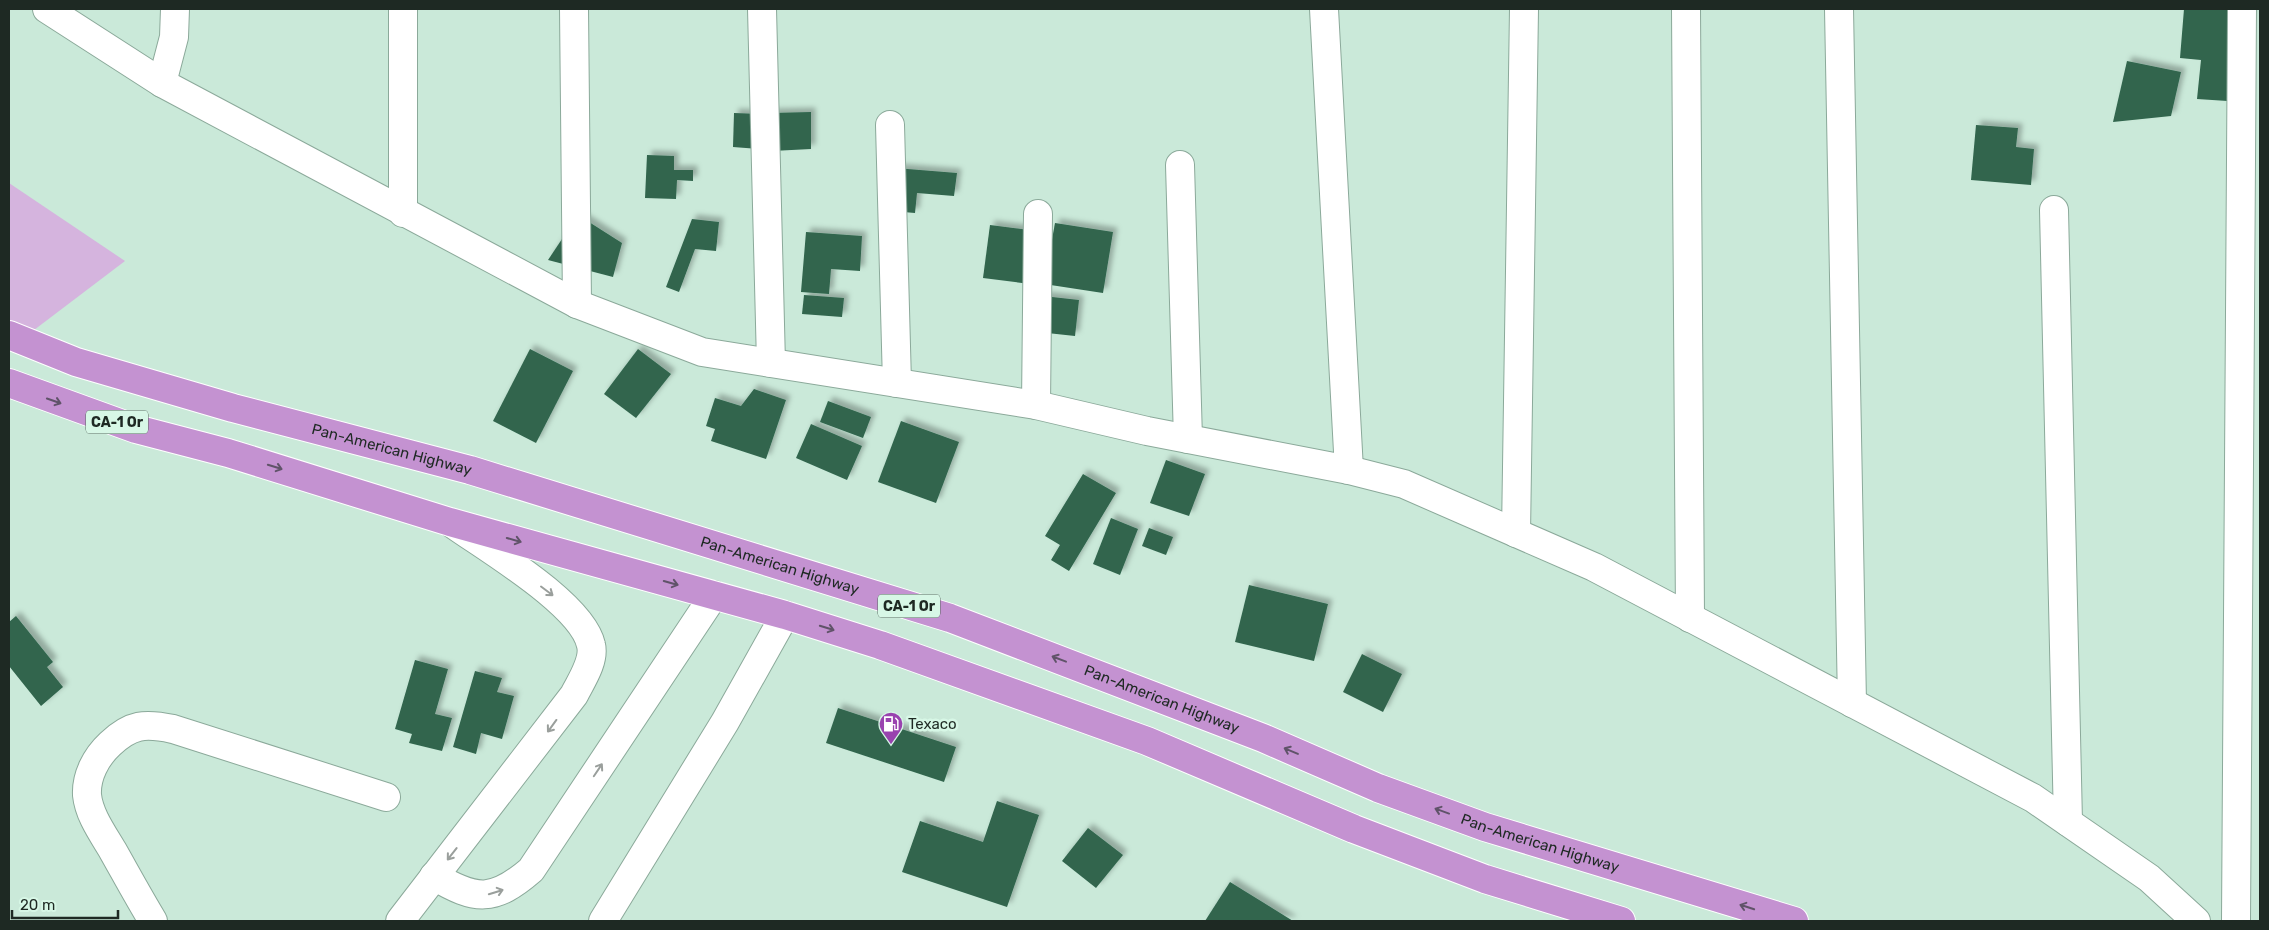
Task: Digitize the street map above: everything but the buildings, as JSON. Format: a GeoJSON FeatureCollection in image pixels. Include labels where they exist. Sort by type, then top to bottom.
{"type":"FeatureCollection","features":[{"type":"Feature","properties":{"kind":"highway","name":"Pan-American Highway"},"geometry":{"type":"LineString","coordinates":[[9,335],[76,362],[233,408],[470,470],[950,618],[1263,738],[1378,788],[1485,827],[1794,921]]}},
{"type":"Feature","properties":{"kind":"highway","name":"CA-1 Or"},"geometry":{"type":"LineString","coordinates":[[9,383],[136,429],[228,453],[450,522],[785,615],[880,644],[1146,741],[1354,829],[1485,879],[1621,921]]}},
{"type":"Feature","properties":{"kind":"street"},"geometry":{"type":"LineString","coordinates":[[48,9],[162,82],[403,213],[577,304],[702,352],[1036,405],[1188,439],[1349,470],[1404,484],[1594,567],[2033,798],[2149,878],[2196,921]]}},
{"type":"Feature","properties":{"kind":"street"},"geometry":{"type":"LineString","coordinates":[[162,82],[174,37],[175,9]]}},
{"type":"Feature","properties":{"kind":"street"},"geometry":{"type":"LineString","coordinates":[[403,9],[403,213]]}},
{"type":"Feature","properties":{"kind":"street"},"geometry":{"type":"LineString","coordinates":[[574,9],[577,304]]}},
{"type":"Feature","properties":{"kind":"street"},"geometry":{"type":"LineString","coordinates":[[762,9],[771,363]]}},
{"type":"Feature","properties":{"kind":"street"},"geometry":{"type":"LineString","coordinates":[[1324,9],[1349,470]]}},
{"type":"Feature","properties":{"kind":"street"},"geometry":{"type":"LineString","coordinates":[[1516,533],[1524,9]]}},
{"type":"Feature","properties":{"kind":"street"},"geometry":{"type":"LineString","coordinates":[[1686,9],[1690,618]]}},
{"type":"Feature","properties":{"kind":"street"},"geometry":{"type":"LineString","coordinates":[[1839,9],[1852,703]]}},
{"type":"Feature","properties":{"kind":"street"},"geometry":{"type":"LineString","coordinates":[[2236,921],[2242,9]]}},
{"type":"Feature","properties":{"kind":"street"},"geometry":{"type":"LineString","coordinates":[[890,125],[897,383]]}},
{"type":"Feature","properties":{"kind":"street"},"geometry":{"type":"LineString","coordinates":[[1180,165],[1188,439]]}},
{"type":"Feature","properties":{"kind":"street"},"geometry":{"type":"LineString","coordinates":[[2054,210],[2068,822]]}},
{"type":"Feature","properties":{"kind":"street"},"geometry":{"type":"LineString","coordinates":[[1036,405],[1038,214]]}},
{"type":"Feature","properties":{"kind":"street"},"geometry":{"type":"LineString","coordinates":[[400,921],[574,695],[587,670],[592,647],[584,628],[561,602],[450,522]]}},
{"type":"Feature","properties":{"kind":"street"},"geometry":{"type":"LineString","coordinates":[[434,876],[452,887],[476,894],[495,894],[515,884],[531,870],[714,596]]}},
{"type":"Feature","properties":{"kind":"street"},"geometry":{"type":"LineString","coordinates":[[603,921],[724,722],[785,615]]}},
{"type":"Feature","properties":{"kind":"street"},"geometry":{"type":"LineString","coordinates":[[153,921],[94,818],[87,796],[90,776],[98,756],[124,732],[138,726],[153,725],[173,729],[386,797]]}},
{"type":"Feature","properties":{"kind":"shaded area"},"geometry":{"type":"Polygon","coordinates":[[[9,183],[125,261],[9,349],[9,183]]]}},
{"type":"Feature","properties":{"kind":"place","name":"Texaco"},"geometry":{"type":"Point","coordinates":[891,745]}}]}
